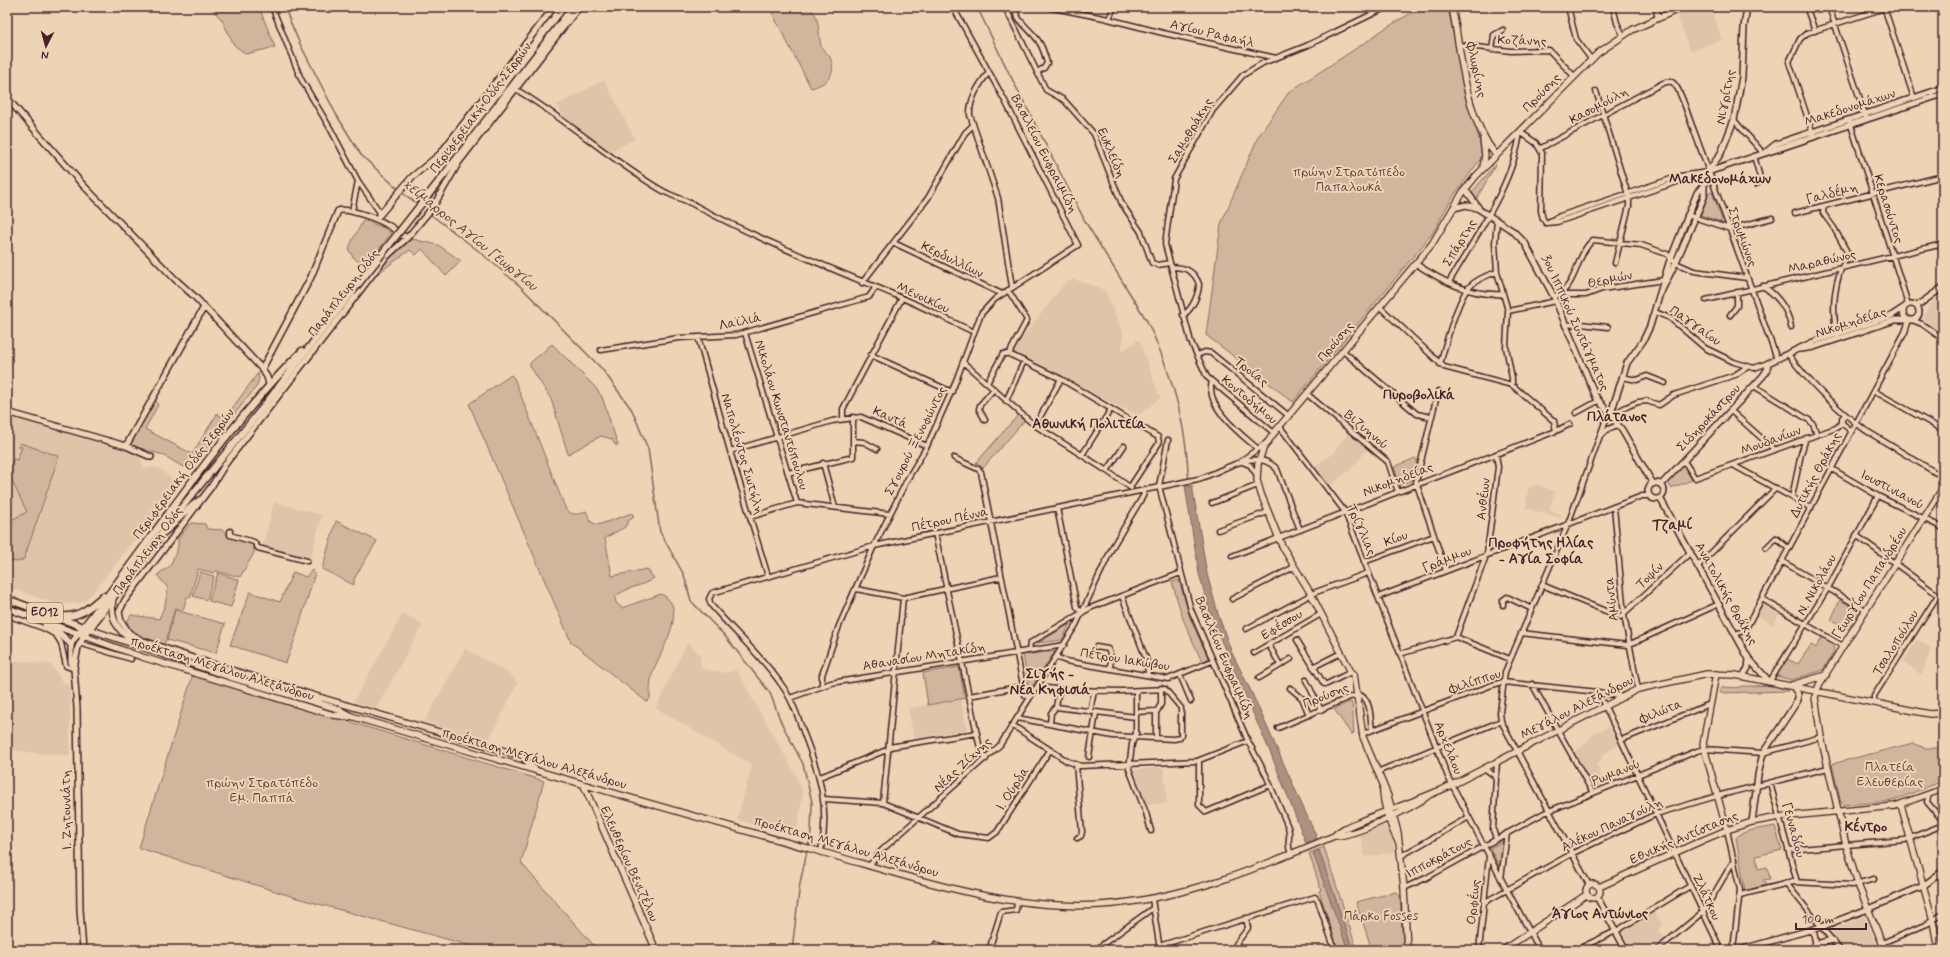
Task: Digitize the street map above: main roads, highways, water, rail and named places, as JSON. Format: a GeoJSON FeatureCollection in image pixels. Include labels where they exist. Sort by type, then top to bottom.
{"type":"FeatureCollection","features":[{"type":"Feature","properties":{"kind":"main road","name":"Περιφερειακή Οδός Σερρών"},"geometry":{"type":"LineString","coordinates":[[86,628],[113,597],[193,492],[260,411],[573,7]]}},
{"type":"Feature","properties":{"kind":"main road","name":"Φλωρίνης"},"geometry":{"type":"LineString","coordinates":[[1452,7],[1470,99],[1482,136],[1485,155],[1481,170]]}},
{"type":"Feature","properties":{"kind":"main road","name":"Προύσης"},"geometry":{"type":"LineString","coordinates":[[1390,813],[1383,788],[1362,734],[1354,674],[1351,672],[1311,594],[1279,539],[1258,485],[1256,474],[1258,460],[1274,433],[1436,239],[1465,189],[1481,170],[1591,59],[1623,35],[1683,7]]}},
{"type":"Feature","properties":{"kind":"main road","name":"Φλωρίνης"},"geometry":{"type":"LineString","coordinates":[[1482,136],[1496,156]]}},
{"type":"Feature","properties":{"kind":"main road","name":"Περιφερειακή Οδός Σερρών"},"geometry":{"type":"LineString","coordinates":[[81,635],[113,587],[186,487],[269,384],[317,336]]}},
{"type":"Feature","properties":{"kind":"main road","name":"Γεωργίου Παπανδρέου"},"geometry":{"type":"LineString","coordinates":[[1817,690],[1865,610],[1943,488]]}},
{"type":"Feature","properties":{"kind":"main road"},"geometry":{"type":"LineString","coordinates":[[46,613],[67,617],[78,614],[93,606],[113,587]]}},
{"type":"Feature","properties":{"kind":"main road"},"geometry":{"type":"LineString","coordinates":[[113,597],[112,610],[115,623],[128,638],[144,648]]}},
{"type":"Feature","properties":{"kind":"main road","name":"ΕΟ12"},"geometry":{"type":"LineString","coordinates":[[7,599],[86,628]]}},
{"type":"Feature","properties":{"kind":"main road","name":"ΕΟ12"},"geometry":{"type":"LineString","coordinates":[[7,608],[81,635]]}},
{"type":"Feature","properties":{"kind":"main road"},"geometry":{"type":"LineString","coordinates":[[41,620],[61,634],[67,642],[71,644]]}},
{"type":"Feature","properties":{"kind":"main road","name":"προέκταση Μεγάλου Αλεξάνδρου"},"geometry":{"type":"LineString","coordinates":[[86,628],[287,694],[335,708],[354,717],[584,786],[870,866],[968,892],[1017,902],[1080,906],[1116,904],[1152,899],[1214,884],[1331,838]]}},
{"type":"Feature","properties":{"kind":"main road","name":"προέκταση Μεγάλου Αλεξάνδρου"},"geometry":{"type":"LineString","coordinates":[[81,635],[142,657],[333,715],[354,717]]}},
{"type":"Feature","properties":{"kind":"main road"},"geometry":{"type":"LineString","coordinates":[[1716,674],[1703,741],[1727,830]]}},
{"type":"Feature","properties":{"kind":"main road","name":"Μεγάλου Αλεξάνδρου"},"geometry":{"type":"LineString","coordinates":[[1331,838],[1340,831],[1390,813],[1452,785],[1483,767],[1638,689],[1694,676],[1716,674],[1742,676],[1934,714],[1943,713]]}},
{"type":"Feature","properties":{"kind":"main road"},"geometry":{"type":"LineString","coordinates":[[1792,686],[1826,675]]}},
{"type":"Feature","properties":{"kind":"main road"},"geometry":{"type":"LineString","coordinates":[[1817,690],[1815,701],[1828,768],[1846,845],[1858,884],[1884,950]]}},
{"type":"Feature","properties":{"kind":"main road"},"geometry":{"type":"LineString","coordinates":[[287,694],[322,698]]}},
{"type":"Feature","properties":{"kind":"main road","name":"Ελευθερίου Βενιζέλου"},"geometry":{"type":"LineString","coordinates":[[584,786],[656,950]]}},
{"type":"Feature","properties":{"kind":"main road","name":"Εθνικής Αντίστασης"},"geometry":{"type":"LineString","coordinates":[[1598,887],[1727,830],[1752,822],[1779,817],[1901,805],[1943,789]]}},
{"type":"Feature","properties":{"kind":"main road"},"geometry":{"type":"LineString","coordinates":[[1901,805],[1933,921],[1938,950]]}},
{"type":"Feature","properties":{"kind":"main road"},"geometry":{"type":"LineString","coordinates":[[1390,813],[1392,828],[1398,841]]}},
{"type":"Feature","properties":{"kind":"main road"},"geometry":{"type":"LineString","coordinates":[[1390,813],[1401,856],[1407,950]]}},
{"type":"Feature","properties":{"kind":"main road","name":"Μεγάλου Αλεξάνδρου"},"geometry":{"type":"LineString","coordinates":[[1331,838],[1348,834],[1380,821],[1390,813]]}},
{"type":"Feature","properties":{"kind":"main road"},"geometry":{"type":"LineString","coordinates":[[1380,821],[1387,823],[1392,828]]}},
{"type":"Feature","properties":{"kind":"main road"},"geometry":{"type":"LineString","coordinates":[[1593,884],[1598,887],[1600,893],[1597,897],[1591,899],[1586,895],[1585,889],[1589,885],[1593,884]]}},
{"type":"Feature","properties":{"kind":"main road"},"geometry":{"type":"LineString","coordinates":[[1503,950],[1586,895]]}},
{"type":"Feature","properties":{"kind":"waterway","name":"χείμαρρος Αγίου Γεωργίου"},"geometry":{"type":"LineString","coordinates":[[284,7],[299,42],[336,114],[361,155],[398,189]]}},
{"type":"Feature","properties":{"kind":"waterway"},"geometry":{"type":"LineString","coordinates":[[977,7],[1086,223],[1147,321],[1153,334],[1169,376],[1178,406],[1185,440],[1189,486]]}},
{"type":"Feature","properties":{"kind":"waterway","name":"χείμαρρος Αγίου Γεωργίου"},"geometry":{"type":"LineString","coordinates":[[401,192],[419,205]]}},
{"type":"Feature","properties":{"kind":"waterway","name":"χείμαρρος Αγίου Γεωργίου"},"geometry":{"type":"LineString","coordinates":[[430,214],[480,252],[521,287],[602,369],[632,410],[648,449],[660,532],[684,575],[691,601],[725,636],[770,693],[781,722],[803,764],[812,802],[811,833],[800,883],[792,950]]}},
{"type":"Feature","properties":{"kind":"district","name":"Μακεδονομάχων"},"geometry":{"type":"Point","coordinates":[1720,179]}},
{"type":"Feature","properties":{"kind":"district","name":"Πυροβολικά"},"geometry":{"type":"Point","coordinates":[1419,395]}},
{"type":"Feature","properties":{"kind":"district","name":"Πλάτανος"},"geometry":{"type":"Point","coordinates":[1617,417]}},
{"type":"Feature","properties":{"kind":"district","name":"Αθωνική Πολιτεία"},"geometry":{"type":"Point","coordinates":[1089,424]}},
{"type":"Feature","properties":{"kind":"district","name":"Τζαμί"},"geometry":{"type":"Point","coordinates":[1672,525]}},
{"type":"Feature","properties":{"kind":"district","name":"Προφήτης Ηλίας - Αγία Σοφία"},"geometry":{"type":"Point","coordinates":[1541,552]}},
{"type":"Feature","properties":{"kind":"district","name":"Σιγής - Νέα Κηφισιά"},"geometry":{"type":"Point","coordinates":[1050,682]}},
{"type":"Feature","properties":{"kind":"district","name":"Κέντρο"},"geometry":{"type":"Point","coordinates":[1866,827]}},
{"type":"Feature","properties":{"kind":"district","name":"Άγιος Αντώνιος"},"geometry":{"type":"Point","coordinates":[1600,914]}},
{"type":"Feature","properties":{"kind":"park label","name":"πρώην Στρατόπεδο Παπαλουκά"},"geometry":{"type":"Point","coordinates":[1349,180]}},
{"type":"Feature","properties":{"kind":"park label","name":"Πλατεία Ελευθερίας"},"geometry":{"type":"Point","coordinates":[1890,774]}},
{"type":"Feature","properties":{"kind":"park label","name":"πρώην Στρατόπεδο Εμ. Παππά"},"geometry":{"type":"Point","coordinates":[262,790]}},
{"type":"Feature","properties":{"kind":"park label","name":"Πάρκο Fosses"},"geometry":{"type":"Point","coordinates":[1381,916]}}]}
